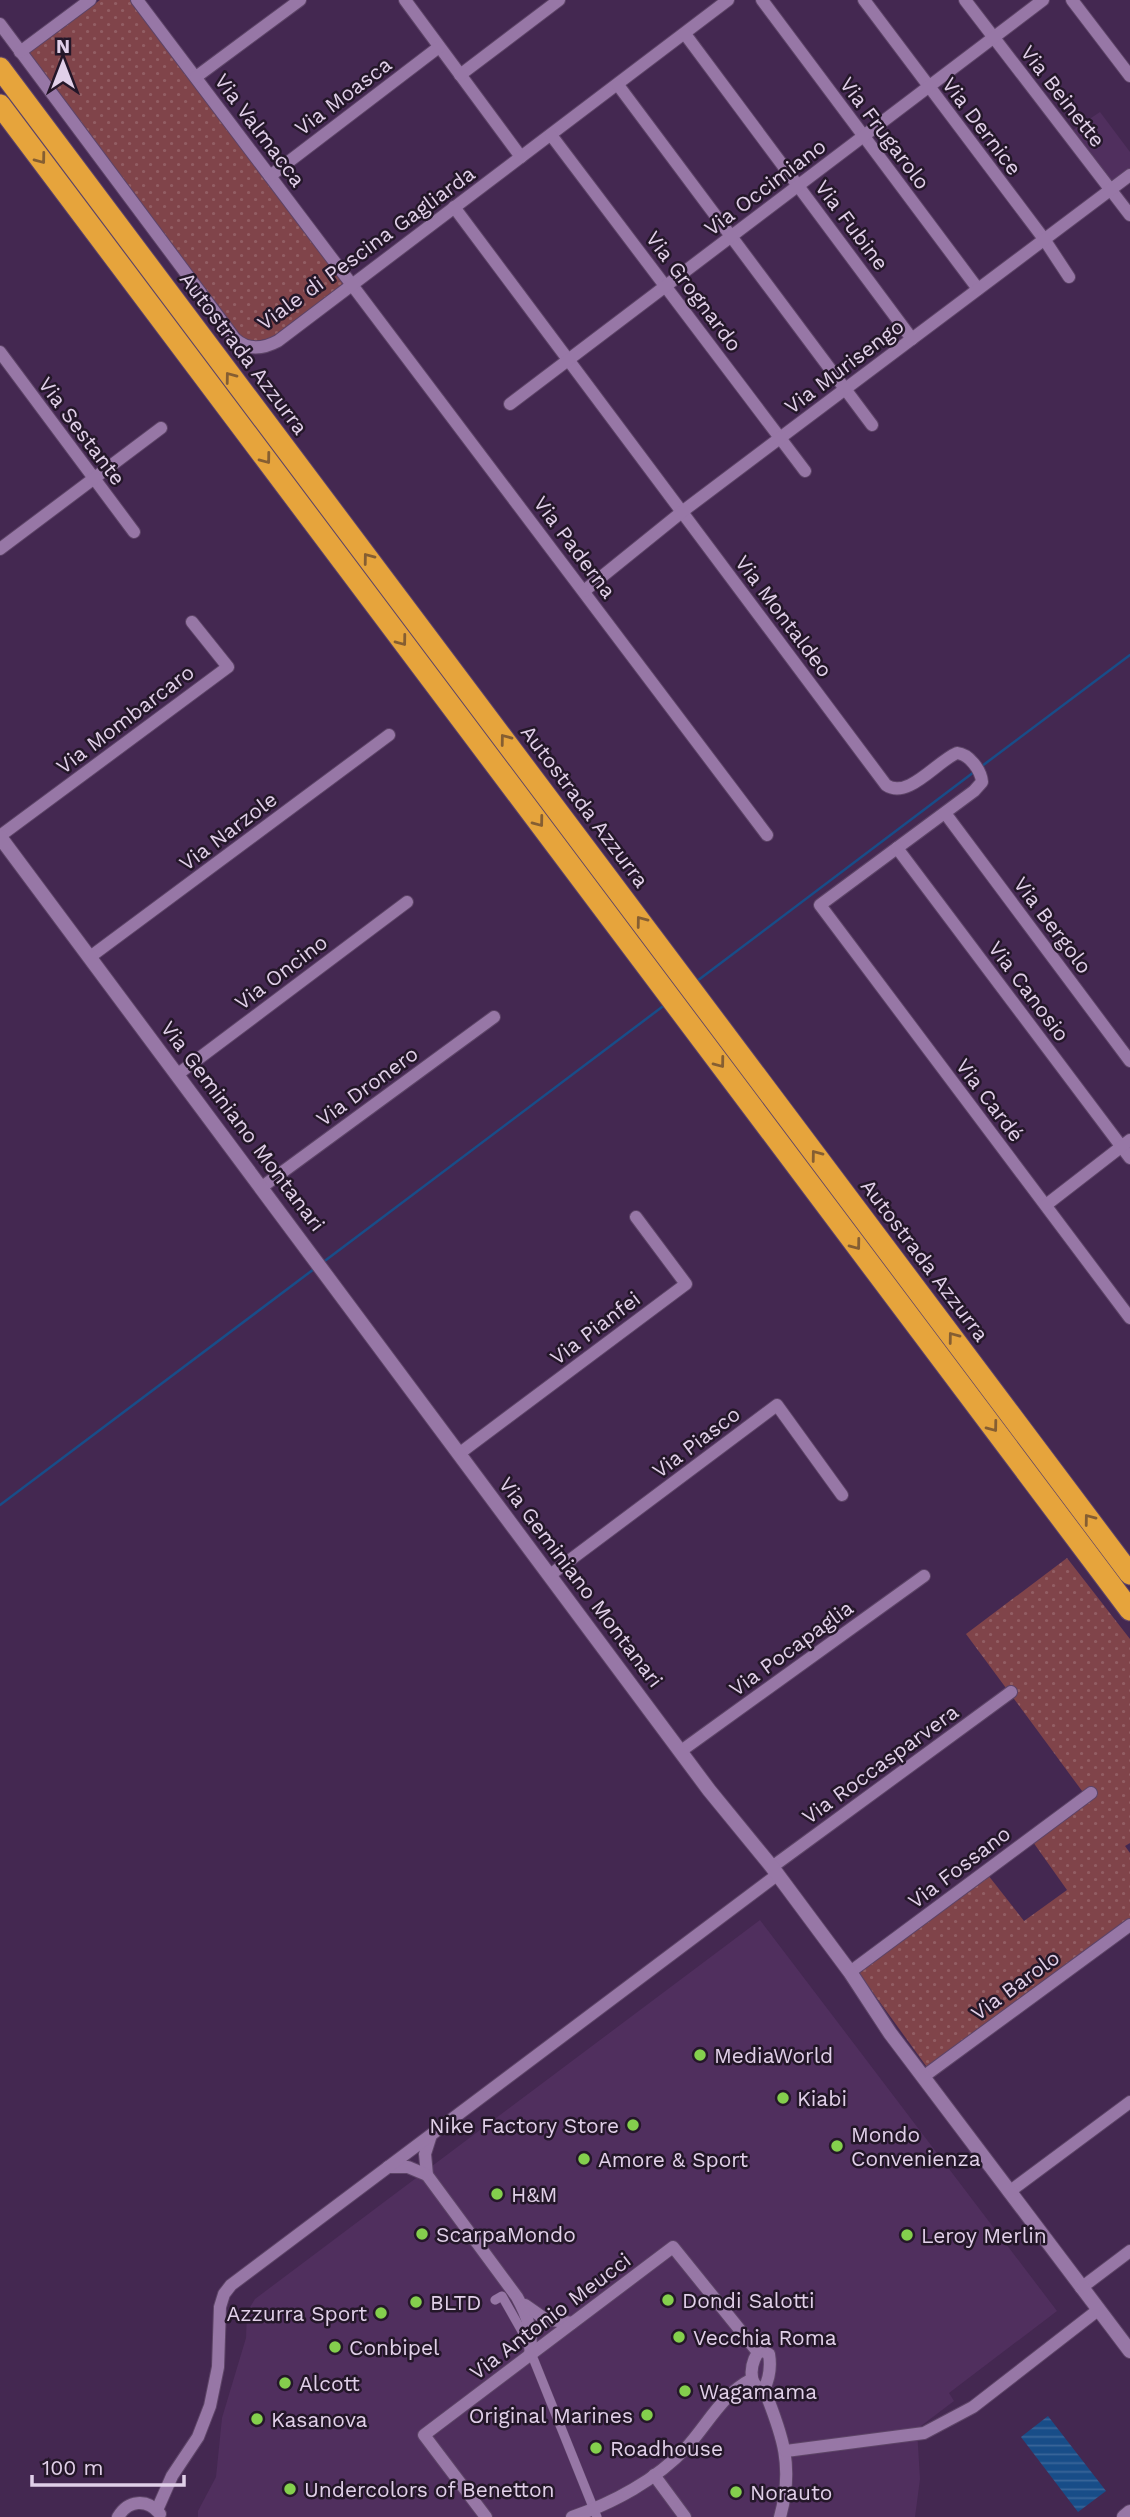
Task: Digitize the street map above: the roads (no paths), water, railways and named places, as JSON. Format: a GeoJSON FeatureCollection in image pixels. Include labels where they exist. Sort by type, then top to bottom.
{"type":"FeatureCollection","features":[{"type":"Feature","properties":{"kind":"highway","name":"Autostrada Azzurra"},"geometry":{"type":"LineString","coordinates":[[0,68],[1130,1574]]}},
{"type":"Feature","properties":{"kind":"highway"},"geometry":{"type":"LineString","coordinates":[[0,105],[1130,1610]]}},
{"type":"Feature","properties":{"kind":"street"},"geometry":{"type":"LineString","coordinates":[[20,52],[90,0]]}},
{"type":"Feature","properties":{"kind":"street","name":"Via Valmacca"},"geometry":{"type":"LineString","coordinates":[[136,0],[351,284]]}},
{"type":"Feature","properties":{"kind":"street"},"geometry":{"type":"LineString","coordinates":[[196,77],[300,0]]}},
{"type":"Feature","properties":{"kind":"street"},"geometry":{"type":"LineString","coordinates":[[405,0],[521,158]]}},
{"type":"Feature","properties":{"kind":"street"},"geometry":{"type":"LineString","coordinates":[[460,75],[559,0]]}},
{"type":"Feature","properties":{"kind":"street","name":"Viale di Pescina Gagliarda"},"geometry":{"type":"LineString","coordinates":[[0,24],[238,342],[254,348],[272,344],[728,0]]}},
{"type":"Feature","properties":{"kind":"street","name":"Via Frugarolo"},"geometry":{"type":"LineString","coordinates":[[762,0],[978,289]]}},
{"type":"Feature","properties":{"kind":"street","name":"Via Dernice"},"geometry":{"type":"LineString","coordinates":[[864,0],[1044,239],[1069,277]]}},
{"type":"Feature","properties":{"kind":"street","name":"Via Beinette"},"geometry":{"type":"LineString","coordinates":[[965,0],[1130,215]]}},
{"type":"Feature","properties":{"kind":"street","name":"Via Occimiano"},"geometry":{"type":"LineString","coordinates":[[510,404],[1043,0]]}},
{"type":"Feature","properties":{"kind":"street"},"geometry":{"type":"LineString","coordinates":[[1072,0],[1130,76]]}},
{"type":"Feature","properties":{"kind":"street","name":"Via Fubine"},"geometry":{"type":"LineString","coordinates":[[685,34],[912,339]]}},
{"type":"Feature","properties":{"kind":"street","name":"Via Moasca"},"geometry":{"type":"LineString","coordinates":[[270,176],[439,47]]}},
{"type":"Feature","properties":{"kind":"street"},"geometry":{"type":"LineString","coordinates":[[618,85],[872,425]]}},
{"type":"Feature","properties":{"kind":"street","name":"Via Grognardo"},"geometry":{"type":"LineString","coordinates":[[551,135],[805,471]]}},
{"type":"Feature","properties":{"kind":"street","name":"Via Murisengo"},"geometry":{"type":"LineString","coordinates":[[584,591],[683,512],[1130,175]]}},
{"type":"Feature","properties":{"kind":"street","name":"Via Montaldeo"},"geometry":{"type":"LineString","coordinates":[[454,208],[889,787],[897,789],[908,786],[955,753],[964,754],[982,777],[981,784],[945,813],[820,905]]}},
{"type":"Feature","properties":{"kind":"street","name":"Via Paderna"},"geometry":{"type":"LineString","coordinates":[[351,284],[767,835]]}},
{"type":"Feature","properties":{"kind":"street","name":"Via Sestante"},"geometry":{"type":"LineString","coordinates":[[0,352],[134,532]]}},
{"type":"Feature","properties":{"kind":"street"},"geometry":{"type":"LineString","coordinates":[[0,549],[161,428]]}},
{"type":"Feature","properties":{"kind":"street","name":"Via Mombarcaro"},"geometry":{"type":"LineString","coordinates":[[0,836],[228,667],[192,622]]}},
{"type":"Feature","properties":{"kind":"street","name":"Via Narzole"},"geometry":{"type":"LineString","coordinates":[[90,957],[389,736]]}},
{"type":"Feature","properties":{"kind":"street","name":"Via Bergolo"},"geometry":{"type":"LineString","coordinates":[[945,813],[1130,1061]]}},
{"type":"Feature","properties":{"kind":"street","name":"Via Geminiano Montanari"},"geometry":{"type":"LineString","coordinates":[[0,836],[681,1751],[850,1972],[890,2033],[1009,2193],[1130,2351]]}},
{"type":"Feature","properties":{"kind":"street","name":"Via Canosio"},"geometry":{"type":"LineString","coordinates":[[897,848],[1126,1144],[1130,1158]]}},
{"type":"Feature","properties":{"kind":"street","name":"Via Oncino"},"geometry":{"type":"LineString","coordinates":[[178,1074],[407,902]]}},
{"type":"Feature","properties":{"kind":"street","name":"Via Cardé"},"geometry":{"type":"LineString","coordinates":[[820,905],[1130,1318]]}},
{"type":"Feature","properties":{"kind":"street","name":"Via Dronero"},"geometry":{"type":"LineString","coordinates":[[262,1187],[494,1017]]}},
{"type":"Feature","properties":{"kind":"street"},"geometry":{"type":"LineString","coordinates":[[1046,1205],[1126,1144]]}},
{"type":"Feature","properties":{"kind":"street","name":"Via Pianfei"},"geometry":{"type":"LineString","coordinates":[[460,1453],[686,1284],[636,1217]]}},
{"type":"Feature","properties":{"kind":"street","name":"Via Piasco"},"geometry":{"type":"LineString","coordinates":[[550,1574],[777,1405],[842,1495]]}},
{"type":"Feature","properties":{"kind":"street","name":"Via Pocapaglia"},"geometry":{"type":"LineString","coordinates":[[681,1751],[924,1576]]}},
{"type":"Feature","properties":{"kind":"street","name":"Via Roccasparvera"},"geometry":{"type":"LineString","coordinates":[[172,2476],[198,2437],[210,2406],[218,2367],[220,2307],[224,2294],[231,2285],[1011,1692]]}},
{"type":"Feature","properties":{"kind":"street","name":"Via Fossano"},"geometry":{"type":"LineString","coordinates":[[850,1972],[1091,1793]]}},
{"type":"Feature","properties":{"kind":"street","name":"Via Barolo"},"geometry":{"type":"LineString","coordinates":[[923,2077],[1130,1925]]}},
{"type":"Feature","properties":{"kind":"street"},"geometry":{"type":"LineString","coordinates":[[1009,2193],[1130,2102]]}},
{"type":"Feature","properties":{"kind":"street"},"geometry":{"type":"LineString","coordinates":[[427,2175],[425,2154],[431,2134]]}},
{"type":"Feature","properties":{"kind":"street"},"geometry":{"type":"LineString","coordinates":[[387,2167],[408,2167],[427,2175],[517,2297],[531,2330],[530,2355]]}},
{"type":"Feature","properties":{"kind":"street","name":"Via Antonio Meucci"},"geometry":{"type":"LineString","coordinates":[[486,2517],[424,2435],[673,2247],[757,2351]]}},
{"type":"Feature","properties":{"kind":"street"},"geometry":{"type":"LineString","coordinates":[[1081,2288],[1130,2251]]}},
{"type":"Feature","properties":{"kind":"street"},"geometry":{"type":"LineString","coordinates":[[495,2300],[502,2296],[523,2333],[596,2513]]}},
{"type":"Feature","properties":{"kind":"street"},"geometry":{"type":"LineString","coordinates":[[517,2297],[551,2325],[551,2339],[538,2339],[531,2330]]}},
{"type":"Feature","properties":{"kind":"street"},"geometry":{"type":"LineString","coordinates":[[786,2451],[924,2433],[973,2407],[1098,2310]]}},
{"type":"Feature","properties":{"kind":"street"},"geometry":{"type":"LineString","coordinates":[[545,2319],[572,2323]]}},
{"type":"Feature","properties":{"kind":"street"},"geometry":{"type":"LineString","coordinates":[[764,2389],[759,2390],[754,2386],[752,2379],[757,2351],[766,2351],[769,2354],[769,2373],[764,2389],[786,2451],[786,2491],[780,2517]]}},
{"type":"Feature","properties":{"kind":"street"},"geometry":{"type":"LineString","coordinates":[[572,2517],[596,2513],[654,2475],[685,2449],[731,2391],[752,2379]]}},
{"type":"Feature","properties":{"kind":"street"},"geometry":{"type":"LineString","coordinates":[[654,2475],[685,2517]]}},
{"type":"Feature","properties":{"kind":"street"},"geometry":{"type":"LineString","coordinates":[[118,2517],[129,2505],[143,2503],[172,2476]]}},
{"type":"Feature","properties":{"kind":"street"},"geometry":{"type":"LineString","coordinates":[[143,2503],[159,2513],[172,2476]]}},
{"type":"Feature","properties":{"kind":"street"},"geometry":{"type":"LineString","coordinates":[[1124,2517],[1130,2512]]}},
{"type":"Feature","properties":{"kind":"water"},"geometry":{"type":"Polygon","coordinates":[[[1048,2416],[1106,2491],[1078,2512],[1021,2437],[1048,2416]]]}},
{"type":"Feature","properties":{"kind":"waterway"},"geometry":{"type":"LineString","coordinates":[[982,766],[1130,655]]}},
{"type":"Feature","properties":{"kind":"waterway"},"geometry":{"type":"LineString","coordinates":[[697,981],[974,772]]}},
{"type":"Feature","properties":{"kind":"waterway"},"geometry":{"type":"LineString","coordinates":[[322,1263],[666,1004]]}},
{"type":"Feature","properties":{"kind":"waterway"},"geometry":{"type":"LineString","coordinates":[[0,1505],[314,1269]]}},
{"type":"Feature","properties":{"kind":"place","name":"MediaWorld"},"geometry":{"type":"Point","coordinates":[700,2055]}},
{"type":"Feature","properties":{"kind":"place","name":"Kiabi"},"geometry":{"type":"Point","coordinates":[783,2098]}},
{"type":"Feature","properties":{"kind":"place","name":"Nike Factory Store"},"geometry":{"type":"Point","coordinates":[633,2125]}},
{"type":"Feature","properties":{"kind":"place","name":"Mondo Convenienza"},"geometry":{"type":"Point","coordinates":[837,2146]}},
{"type":"Feature","properties":{"kind":"place","name":"Amore & Sport"},"geometry":{"type":"Point","coordinates":[584,2159]}},
{"type":"Feature","properties":{"kind":"place","name":"H&M"},"geometry":{"type":"Point","coordinates":[497,2194]}},
{"type":"Feature","properties":{"kind":"place","name":"ScarpaMondo"},"geometry":{"type":"Point","coordinates":[422,2234]}},
{"type":"Feature","properties":{"kind":"place","name":"Leroy Merlin"},"geometry":{"type":"Point","coordinates":[907,2235]}},
{"type":"Feature","properties":{"kind":"place","name":"Dondi Salotti"},"geometry":{"type":"Point","coordinates":[668,2300]}},
{"type":"Feature","properties":{"kind":"place","name":"BLTD"},"geometry":{"type":"Point","coordinates":[416,2302]}},
{"type":"Feature","properties":{"kind":"place","name":"Azzurra Sport"},"geometry":{"type":"Point","coordinates":[381,2313]}},
{"type":"Feature","properties":{"kind":"place","name":"Vecchia Roma"},"geometry":{"type":"Point","coordinates":[679,2337]}},
{"type":"Feature","properties":{"kind":"place","name":"Conbipel"},"geometry":{"type":"Point","coordinates":[335,2347]}},
{"type":"Feature","properties":{"kind":"place","name":"Alcott"},"geometry":{"type":"Point","coordinates":[285,2383]}},
{"type":"Feature","properties":{"kind":"place","name":"Wagamama"},"geometry":{"type":"Point","coordinates":[685,2391]}},
{"type":"Feature","properties":{"kind":"place","name":"Original Marines"},"geometry":{"type":"Point","coordinates":[647,2415]}},
{"type":"Feature","properties":{"kind":"place","name":"Kasanova"},"geometry":{"type":"Point","coordinates":[257,2419]}},
{"type":"Feature","properties":{"kind":"place","name":"Roadhouse"},"geometry":{"type":"Point","coordinates":[596,2448]}},
{"type":"Feature","properties":{"kind":"place","name":"Undercolors of Benetton"},"geometry":{"type":"Point","coordinates":[290,2489]}},
{"type":"Feature","properties":{"kind":"place","name":"Norauto"},"geometry":{"type":"Point","coordinates":[736,2492]}}]}
